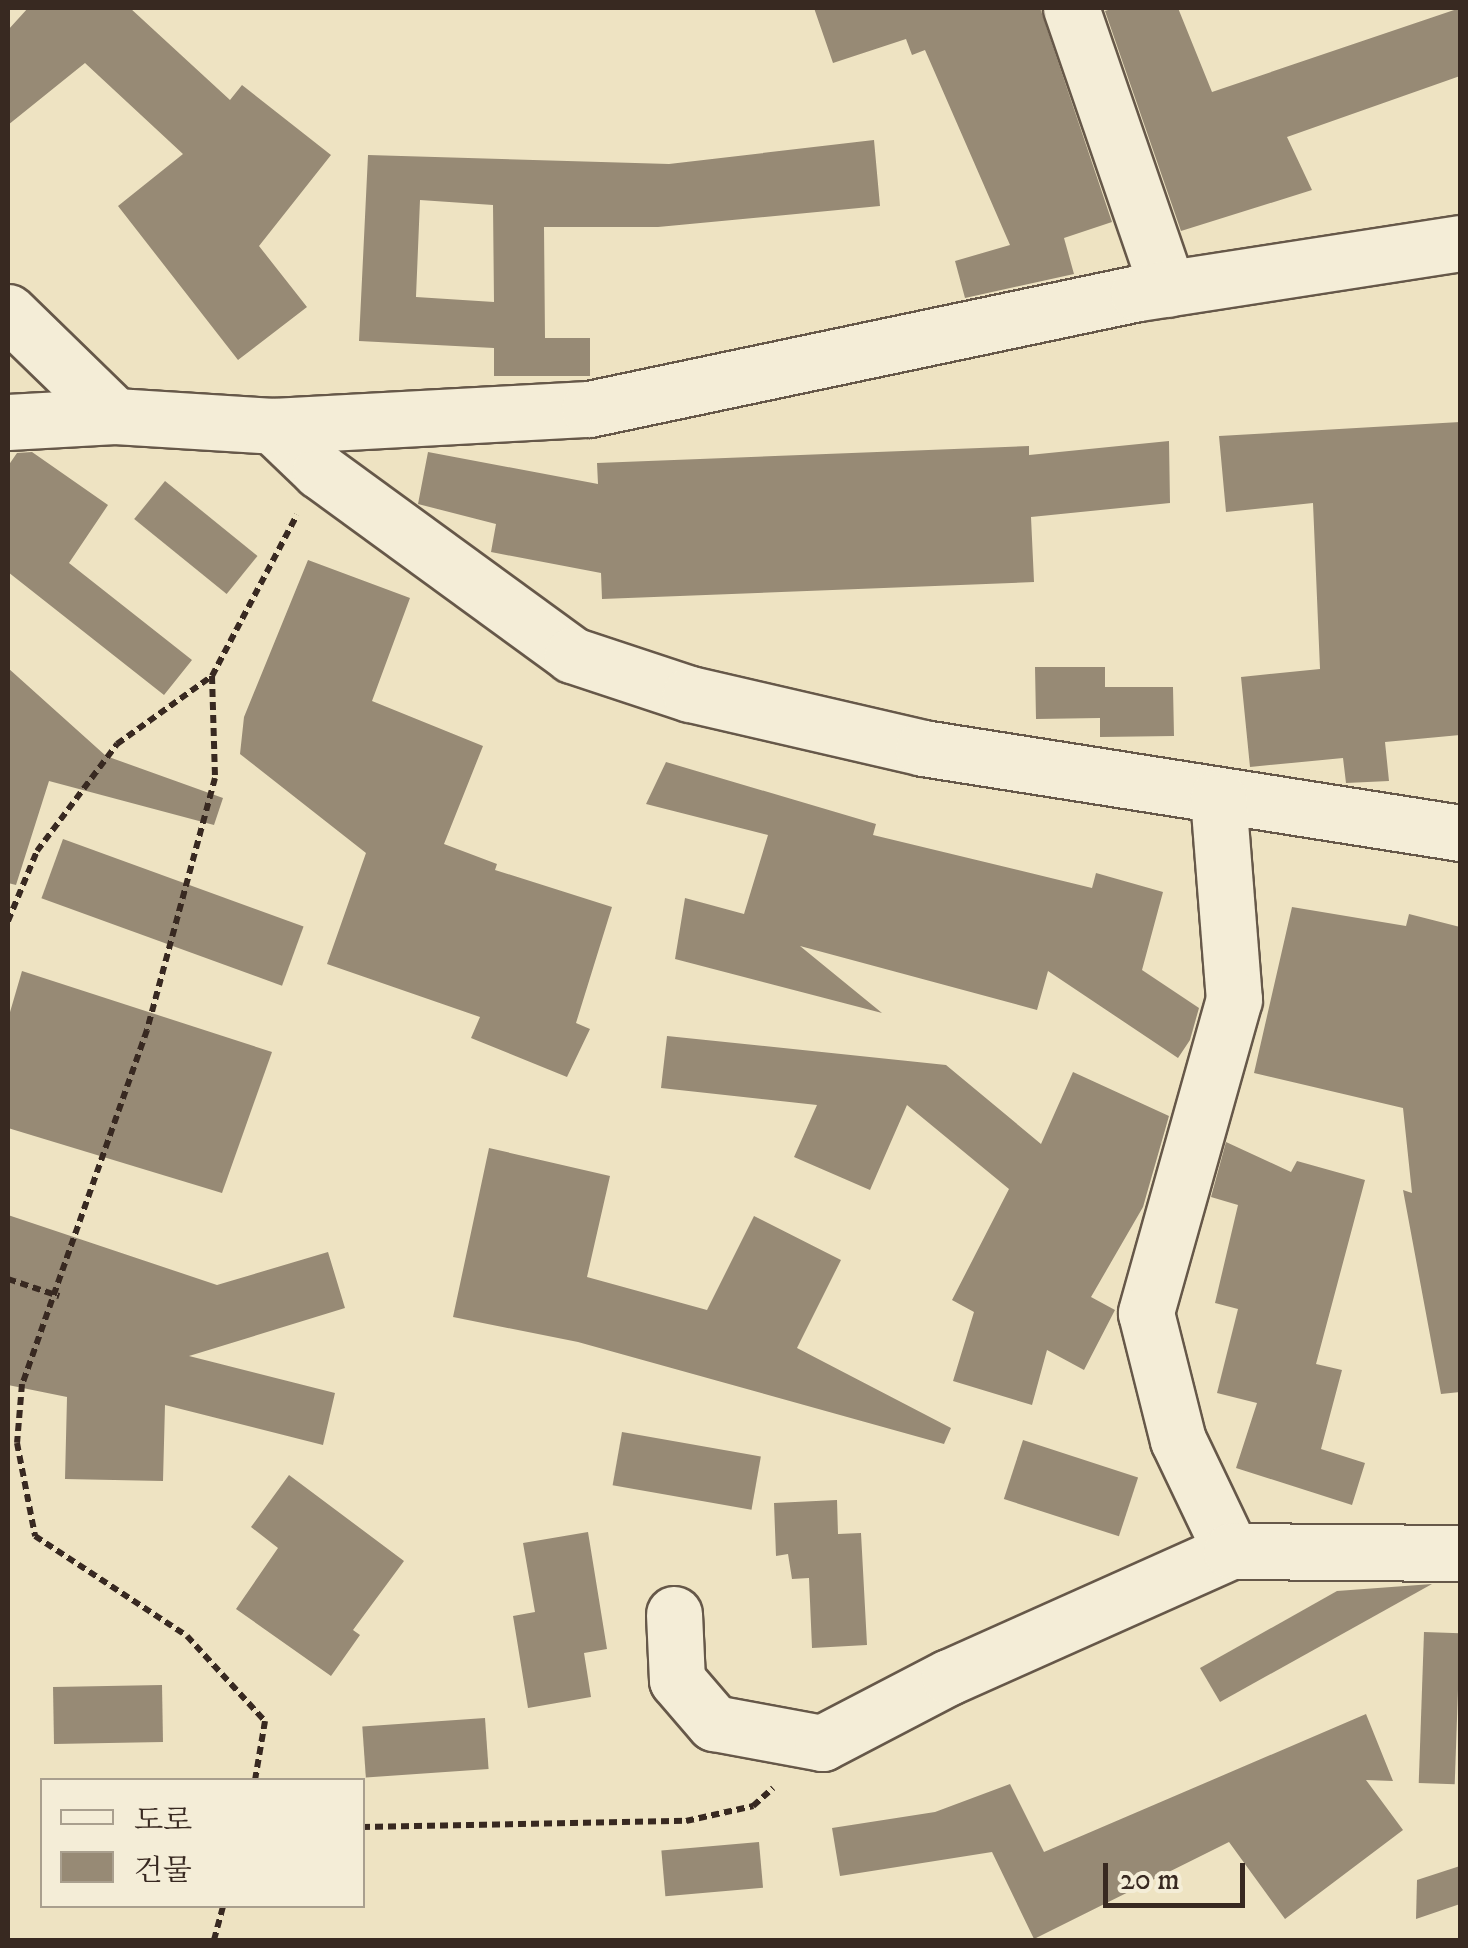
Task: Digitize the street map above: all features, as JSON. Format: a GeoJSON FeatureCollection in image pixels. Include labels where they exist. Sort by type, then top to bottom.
{"type":"FeatureCollection","features":[{"type":"Feature","properties":{"kind":"street"},"geometry":{"type":"LineString","coordinates":[[1071,8],[1168,289]]}},
{"type":"Feature","properties":{"kind":"street"},"geometry":{"type":"LineString","coordinates":[[8,422],[115,416],[274,426],[589,410],[1168,289],[1460,243]]}},
{"type":"Feature","properties":{"kind":"street"},"geometry":{"type":"LineString","coordinates":[[8,312],[115,416]]}},
{"type":"Feature","properties":{"kind":"street"},"geometry":{"type":"LineString","coordinates":[[274,426],[320,471],[572,655],[690,694],[923,748],[1460,833]]}},
{"type":"Feature","properties":{"kind":"street"},"geometry":{"type":"LineString","coordinates":[[1218,796],[1234,999],[1146,1313],[1178,1440],[1231,1551]]}},
{"type":"Feature","properties":{"kind":"street"},"geometry":{"type":"LineString","coordinates":[[674,1614],[677,1680],[714,1724],[822,1743],[948,1676],[1231,1551],[1460,1554]]}},
{"type":"Feature","properties":{"kind":"path"},"geometry":{"type":"LineString","coordinates":[[8,921],[37,851],[117,744],[212,676],[320,471]]}},
{"type":"Feature","properties":{"kind":"path"},"geometry":{"type":"LineString","coordinates":[[212,676],[215,778],[147,1030],[59,1296],[22,1384],[18,1443],[35,1536],[188,1636],[265,1721],[256,1777]]}},
{"type":"Feature","properties":{"kind":"path"},"geometry":{"type":"LineString","coordinates":[[8,1279],[59,1296]]}},
{"type":"Feature","properties":{"kind":"path"},"geometry":{"type":"LineString","coordinates":[[365,1826],[686,1821],[753,1806],[822,1743]]}},
{"type":"Feature","properties":{"kind":"path"},"geometry":{"type":"LineString","coordinates":[[214,1940],[222,1908]]}},
{"type":"Feature","properties":{"kind":"building"},"geometry":{"type":"Polygon","coordinates":[[[28,8],[130,8],[230,100],[242,85],[331,155],[259,246],[307,307],[238,360],[118,206],[183,154],[85,63],[8,125],[8,30],[28,8]]]}},
{"type":"Feature","properties":{"kind":"building"},"geometry":{"type":"Polygon","coordinates":[[[814,8],[1040,8],[1112,222],[1064,238],[1074,274],[965,298],[955,261],[1010,245],[925,50],[912,55],[906,39],[833,63],[814,8]]]}},
{"type":"Feature","properties":{"kind":"building"},"geometry":{"type":"Polygon","coordinates":[[[1178,8],[1212,92],[1460,8],[1460,76],[1287,137],[1312,190],[1181,231],[1105,11],[1178,8]]]}},
{"type":"Feature","properties":{"kind":"building"},"geometry":{"type":"Polygon","coordinates":[[[874,140],[880,206],[658,227],[544,227],[545,338],[590,338],[590,376],[494,376],[494,348],[359,341],[368,155],[669,164],[874,140]],[[420,200],[416,297],[494,302],[493,205],[420,200]]]}},
{"type":"Feature","properties":{"kind":"building"},"geometry":{"type":"Polygon","coordinates":[[[1460,422],[1460,735],[1385,742],[1389,781],[1346,783],[1343,758],[1250,767],[1241,677],[1320,669],[1313,503],[1226,512],[1219,436],[1460,422]]]}},
{"type":"Feature","properties":{"kind":"building"},"geometry":{"type":"Polygon","coordinates":[[[1169,441],[1170,503],[1031,517],[1034,582],[602,599],[601,573],[491,552],[496,524],[418,504],[428,452],[598,484],[597,463],[1029,446],[1029,455],[1169,441]]]}},
{"type":"Feature","properties":{"kind":"building"},"geometry":{"type":"Polygon","coordinates":[[[32,452],[108,505],[69,563],[192,660],[164,695],[8,572],[8,466],[17,453],[32,452]]]}},
{"type":"Feature","properties":{"kind":"building"},"geometry":{"type":"Polygon","coordinates":[[[165,481],[257,556],[227,594],[134,519],[165,481]]]}},
{"type":"Feature","properties":{"kind":"building"},"geometry":{"type":"Polygon","coordinates":[[[308,560],[410,598],[372,701],[483,746],[444,844],[497,864],[495,870],[612,907],[576,1023],[590,1029],[567,1077],[471,1038],[480,1017],[327,964],[366,853],[240,754],[244,717],[308,560]]]}},
{"type":"Feature","properties":{"kind":"building"},"geometry":{"type":"Polygon","coordinates":[[[1035,667],[1105,667],[1105,687],[1173,687],[1174,736],[1100,737],[1100,718],[1036,719],[1035,667]]]}},
{"type":"Feature","properties":{"kind":"building"},"geometry":{"type":"Polygon","coordinates":[[[8,668],[106,756],[223,798],[214,825],[49,781],[16,885],[8,883],[8,668]]]}},
{"type":"Feature","properties":{"kind":"building"},"geometry":{"type":"Polygon","coordinates":[[[666,762],[876,824],[873,835],[1092,888],[1096,873],[1163,892],[1142,970],[1199,1008],[1190,1040],[1178,1058],[1048,971],[1037,1010],[800,946],[882,1013],[675,959],[685,898],[744,914],[768,835],[646,804],[666,762]]]}},
{"type":"Feature","properties":{"kind":"building"},"geometry":{"type":"Polygon","coordinates":[[[63,839],[304,927],[282,986],[41,898],[63,839]]]}},
{"type":"Feature","properties":{"kind":"building"},"geometry":{"type":"Polygon","coordinates":[[[1292,907],[1406,926],[1409,914],[1460,927],[1460,1392],[1441,1394],[1403,1190],[1412,1193],[1403,1108],[1254,1073],[1292,907]]]}},
{"type":"Feature","properties":{"kind":"building"},"geometry":{"type":"Polygon","coordinates":[[[22,971],[272,1052],[222,1193],[8,1128],[8,1019],[22,971]]]}},
{"type":"Feature","properties":{"kind":"building"},"geometry":{"type":"Polygon","coordinates":[[[667,1036],[946,1065],[1041,1144],[1073,1072],[1169,1116],[1143,1207],[1091,1297],[1115,1310],[1084,1370],[1047,1350],[1032,1405],[953,1381],[974,1312],[952,1300],[1009,1189],[907,1105],[870,1190],[794,1157],[817,1105],[661,1088],[667,1036]]]}},
{"type":"Feature","properties":{"kind":"building"},"geometry":{"type":"Polygon","coordinates":[[[1226,1142],[1291,1172],[1297,1161],[1365,1180],[1316,1364],[1342,1370],[1321,1449],[1365,1463],[1352,1505],[1236,1468],[1257,1403],[1217,1393],[1238,1309],[1215,1303],[1238,1205],[1211,1197],[1226,1142]]]}},
{"type":"Feature","properties":{"kind":"building"},"geometry":{"type":"Polygon","coordinates":[[[489,1148],[610,1176],[587,1277],[707,1310],[754,1216],[841,1260],[797,1348],[951,1428],[944,1444],[578,1342],[453,1317],[489,1148]]]}},
{"type":"Feature","properties":{"kind":"building"},"geometry":{"type":"Polygon","coordinates":[[[8,1215],[217,1285],[328,1252],[345,1308],[189,1356],[335,1393],[323,1445],[165,1405],[163,1481],[65,1479],[67,1397],[8,1385],[8,1215]]]}},
{"type":"Feature","properties":{"kind":"building"},"geometry":{"type":"Polygon","coordinates":[[[622,1432],[761,1456],[751,1510],[613,1485],[622,1432]]]}},
{"type":"Feature","properties":{"kind":"building"},"geometry":{"type":"Polygon","coordinates":[[[1023,1440],[1138,1477],[1119,1536],[1004,1499],[1023,1440]]]}},
{"type":"Feature","properties":{"kind":"building"},"geometry":{"type":"Polygon","coordinates":[[[289,1475],[404,1561],[353,1630],[360,1635],[331,1676],[236,1609],[278,1548],[251,1527],[289,1475]]]}},
{"type":"Feature","properties":{"kind":"building"},"geometry":{"type":"Polygon","coordinates":[[[837,1500],[838,1534],[861,1533],[867,1645],[812,1648],[809,1578],[792,1579],[788,1554],[776,1556],[774,1503],[837,1500]]]}},
{"type":"Feature","properties":{"kind":"building"},"geometry":{"type":"Polygon","coordinates":[[[588,1532],[607,1649],[584,1653],[591,1697],[528,1708],[513,1616],[535,1612],[523,1543],[588,1532]]]}},
{"type":"Feature","properties":{"kind":"building"},"geometry":{"type":"Polygon","coordinates":[[[1432,1584],[1220,1702],[1200,1668],[1337,1591],[1432,1584]]]}},
{"type":"Feature","properties":{"kind":"building"},"geometry":{"type":"Polygon","coordinates":[[[1424,1632],[1460,1633],[1455,1784],[1419,1783],[1424,1632]]]}},
{"type":"Feature","properties":{"kind":"building"},"geometry":{"type":"Polygon","coordinates":[[[162,1685],[163,1742],[54,1744],[53,1687],[162,1685]]]}},
{"type":"Feature","properties":{"kind":"building"},"geometry":{"type":"Polygon","coordinates":[[[1366,1714],[1393,1781],[1366,1780],[1403,1830],[1285,1919],[1229,1842],[1034,1939],[992,1852],[840,1876],[832,1828],[935,1812],[1010,1784],[1044,1852],[1366,1714]]]}},
{"type":"Feature","properties":{"kind":"building"},"geometry":{"type":"Polygon","coordinates":[[[485,1718],[489,1769],[366,1777],[362,1727],[485,1718]]]}},
{"type":"Feature","properties":{"kind":"building"},"geometry":{"type":"Polygon","coordinates":[[[759,1842],[763,1888],[665,1896],[661,1851],[759,1842]]]}},
{"type":"Feature","properties":{"kind":"building"},"geometry":{"type":"Polygon","coordinates":[[[1460,1866],[1460,1904],[1416,1919],[1417,1880],[1460,1866]]]}}]}
